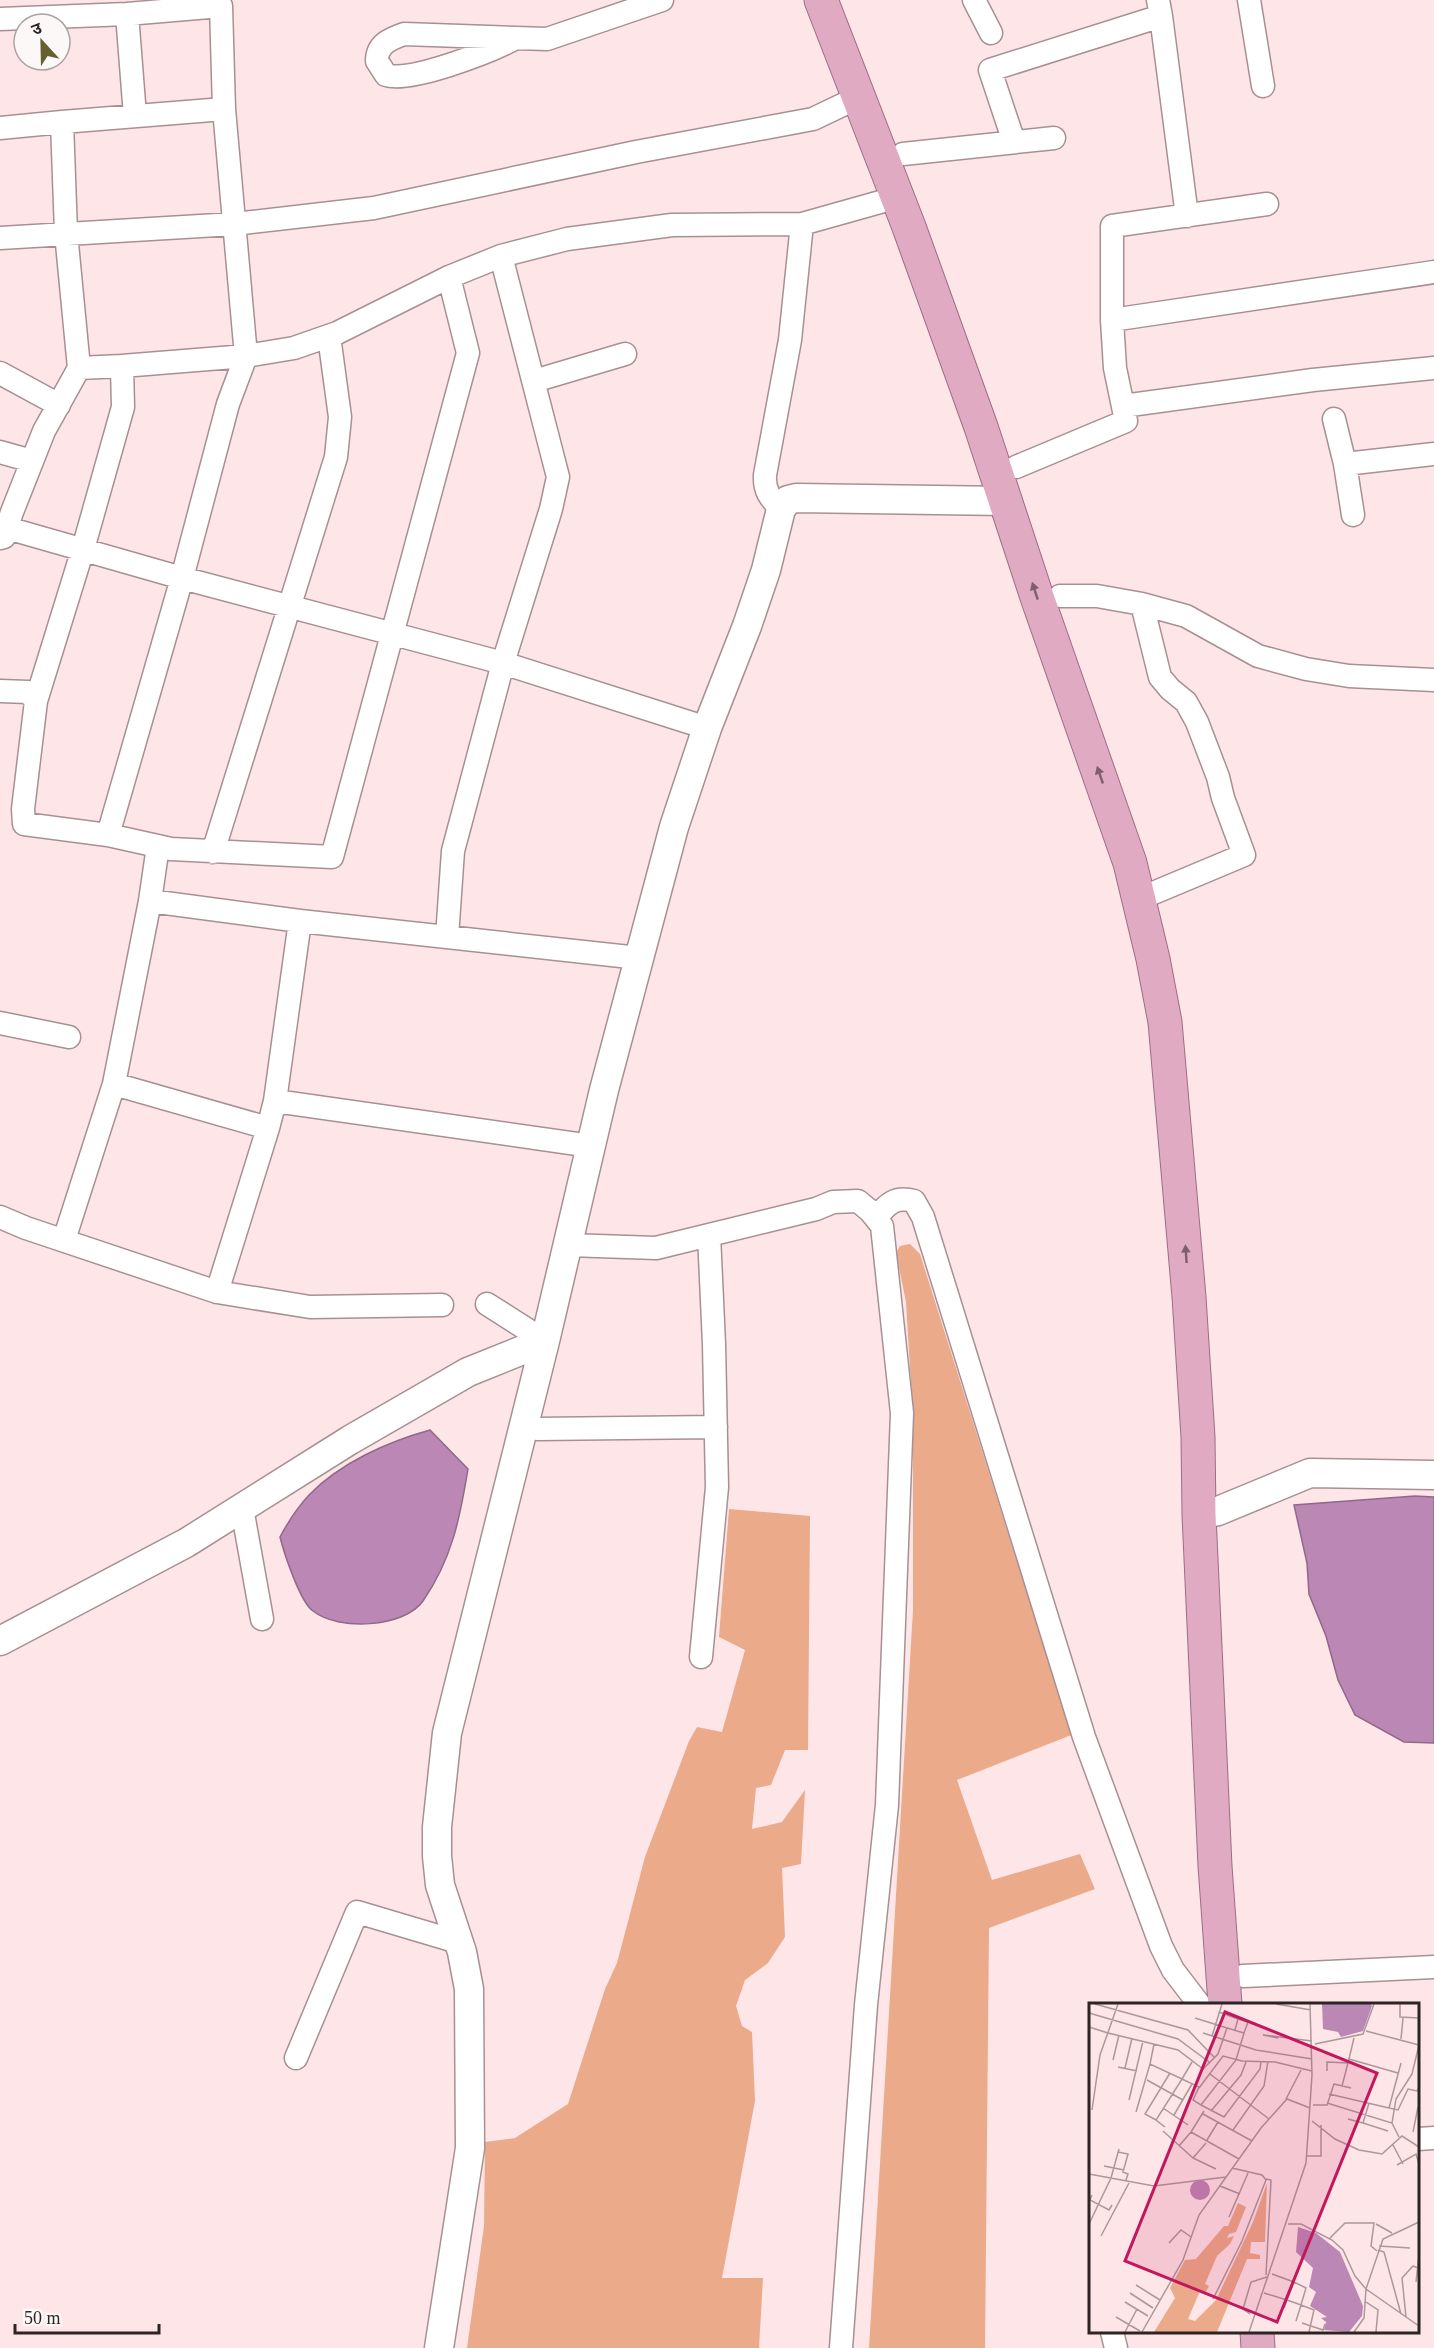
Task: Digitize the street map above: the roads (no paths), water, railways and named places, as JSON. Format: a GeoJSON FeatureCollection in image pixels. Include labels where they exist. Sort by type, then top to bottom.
{"type":"FeatureCollection","features":[{"type":"Feature","properties":{"kind":"highway"},"geometry":{"type":"LineString","coordinates":[[821,0],[898,197],[1006,501],[1126,852],[1148,895]]}},
{"type":"Feature","properties":{"kind":"highway"},"geometry":{"type":"LineString","coordinates":[[842,0],[903,154],[1016,467],[1115,753],[1148,895],[1165,1022],[1189,1297],[1198,1437],[1209,1513],[1226,1687],[1244,1990]]}},
{"type":"Feature","properties":{"kind":"highway"},"geometry":{"type":"LineString","coordinates":[[1209,1513],[1215,1866],[1225,2003]]}},
{"type":"Feature","properties":{"kind":"highway"},"geometry":{"type":"LineString","coordinates":[[1257,2333],[1258,2348]]}},
{"type":"Feature","properties":{"kind":"street"},"geometry":{"type":"LineString","coordinates":[[512,40],[496,48],[446,65],[401,77],[386,75],[377,62],[378,50],[384,43],[404,34],[512,40],[547,39],[662,0]]}},
{"type":"Feature","properties":{"kind":"street"},"geometry":{"type":"LineString","coordinates":[[974,0],[991,33]]}},
{"type":"Feature","properties":{"kind":"street"},"geometry":{"type":"LineString","coordinates":[[1250,0],[1263,86]]}},
{"type":"Feature","properties":{"kind":"street"},"geometry":{"type":"LineString","coordinates":[[0,19],[127,14],[221,6],[224,110],[246,356],[228,404],[182,578],[108,835]]}},
{"type":"Feature","properties":{"kind":"street"},"geometry":{"type":"LineString","coordinates":[[1014,142],[990,70],[1160,8],[1187,216]]}},
{"type":"Feature","properties":{"kind":"street"},"geometry":{"type":"LineString","coordinates":[[127,14],[135,116]]}},
{"type":"Feature","properties":{"kind":"street"},"geometry":{"type":"LineString","coordinates":[[0,238],[234,224],[374,208],[636,152],[813,120],[859,97]]}},
{"type":"Feature","properties":{"kind":"street"},"geometry":{"type":"LineString","coordinates":[[0,128],[224,110]]}},
{"type":"Feature","properties":{"kind":"street"},"geometry":{"type":"LineString","coordinates":[[62,122],[66,233],[79,368],[45,431],[3,533],[83,549],[182,578],[393,632],[503,663],[707,728]]}},
{"type":"Feature","properties":{"kind":"street"},"geometry":{"type":"LineString","coordinates":[[903,154],[1054,138]]}},
{"type":"Feature","properties":{"kind":"street"},"geometry":{"type":"LineString","coordinates":[[79,368],[246,356],[294,348],[329,336],[449,277],[501,256],[567,239],[672,225],[802,224],[898,197]]}},
{"type":"Feature","properties":{"kind":"street"},"geometry":{"type":"LineString","coordinates":[[1016,467],[1126,421],[1115,368],[1112,320],[1113,226],[1267,204]]}},
{"type":"Feature","properties":{"kind":"street"},"geometry":{"type":"LineString","coordinates":[[781,509],[770,499],[764,488],[790,340],[802,224]]}},
{"type":"Feature","properties":{"kind":"street"},"geometry":{"type":"LineString","coordinates":[[447,937],[453,851],[503,663],[551,509],[558,477],[501,256]]}},
{"type":"Feature","properties":{"kind":"street"},"geometry":{"type":"LineString","coordinates":[[1112,320],[1434,272]]}},
{"type":"Feature","properties":{"kind":"street"},"geometry":{"type":"LineString","coordinates":[[122,366],[123,407],[83,549],[36,701],[23,809],[24,824],[108,835],[158,846],[213,852],[332,857],[468,353],[449,277]]}},
{"type":"Feature","properties":{"kind":"street"},"geometry":{"type":"LineString","coordinates":[[213,852],[336,457],[340,417],[329,336]]}},
{"type":"Feature","properties":{"kind":"street"},"geometry":{"type":"LineString","coordinates":[[534,381],[625,354]]}},
{"type":"Feature","properties":{"kind":"street"},"geometry":{"type":"LineString","coordinates":[[1123,406],[1313,380],[1434,368]]}},
{"type":"Feature","properties":{"kind":"street"},"geometry":{"type":"LineString","coordinates":[[0,373],[59,405]]}},
{"type":"Feature","properties":{"kind":"street"},"geometry":{"type":"LineString","coordinates":[[1334,419],[1345,464],[1353,515]]}},
{"type":"Feature","properties":{"kind":"street"},"geometry":{"type":"LineString","coordinates":[[0,452],[32,461]]}},
{"type":"Feature","properties":{"kind":"street"},"geometry":{"type":"LineString","coordinates":[[1345,464],[1434,454]]}},
{"type":"Feature","properties":{"kind":"street"},"geometry":{"type":"LineString","coordinates":[[439,2348],[470,2148],[470,1989],[440,1885],[437,1856],[437,1827],[447,1733],[524,1427],[591,1146],[674,827],[707,728],[747,626],[781,509],[788,500],[796,498],[1006,501]]}},
{"type":"Feature","properties":{"kind":"street"},"geometry":{"type":"LineString","coordinates":[[1060,596],[1097,596],[1142,604],[1186,616],[1258,656],[1306,669],[1349,676],[1434,680]]}},
{"type":"Feature","properties":{"kind":"street"},"geometry":{"type":"LineString","coordinates":[[1142,604],[1160,676],[1186,702],[1197,722],[1244,855],[1148,895]]}},
{"type":"Feature","properties":{"kind":"street"},"geometry":{"type":"LineString","coordinates":[[0,691],[28,692],[36,701]]}},
{"type":"Feature","properties":{"kind":"street"},"geometry":{"type":"LineString","coordinates":[[64,1240],[114,1084],[150,901],[158,846]]}},
{"type":"Feature","properties":{"kind":"street"},"geometry":{"type":"LineString","coordinates":[[150,901],[300,921],[639,957]]}},
{"type":"Feature","properties":{"kind":"street"},"geometry":{"type":"LineString","coordinates":[[217,1292],[275,1101],[300,921]]}},
{"type":"Feature","properties":{"kind":"street"},"geometry":{"type":"LineString","coordinates":[[0,1023],[69,1037]]}},
{"type":"Feature","properties":{"kind":"street"},"geometry":{"type":"LineString","coordinates":[[114,1084],[268,1128]]}},
{"type":"Feature","properties":{"kind":"street"},"geometry":{"type":"LineString","coordinates":[[275,1101],[591,1146]]}},
{"type":"Feature","properties":{"kind":"street"},"geometry":{"type":"LineString","coordinates":[[876,1218],[888,1204],[902,1198],[914,1201],[923,1217],[1084,1737],[1161,1946],[1173,1970],[1198,2003]]}},
{"type":"Feature","properties":{"kind":"street"},"geometry":{"type":"LineString","coordinates":[[568,1245],[656,1248],[816,1209],[834,1202],[858,1201],[882,1226],[902,1413],[887,1805],[866,2005],[842,2348]]}},
{"type":"Feature","properties":{"kind":"street"},"geometry":{"type":"LineString","coordinates":[[0,1217],[217,1292],[310,1307],[442,1305]]}},
{"type":"Feature","properties":{"kind":"street"},"geometry":{"type":"LineString","coordinates":[[700,1656],[717,1487],[709,1235]]}},
{"type":"Feature","properties":{"kind":"street"},"geometry":{"type":"LineString","coordinates":[[487,1304],[545,1341]]}},
{"type":"Feature","properties":{"kind":"street"},"geometry":{"type":"LineString","coordinates":[[0,1641],[186,1543],[350,1440],[468,1372],[545,1341]]}},
{"type":"Feature","properties":{"kind":"street"},"geometry":{"type":"LineString","coordinates":[[524,1427],[537,1429],[716,1427]]}},
{"type":"Feature","properties":{"kind":"street"},"geometry":{"type":"LineString","coordinates":[[1209,1513],[1310,1473],[1434,1475]]}},
{"type":"Feature","properties":{"kind":"street"},"geometry":{"type":"LineString","coordinates":[[242,1508],[262,1619]]}},
{"type":"Feature","properties":{"kind":"street"},"geometry":{"type":"LineString","coordinates":[[296,2058],[357,1912],[458,1942]]}},
{"type":"Feature","properties":{"kind":"street"},"geometry":{"type":"LineString","coordinates":[[1244,1990],[1434,1967]]}},
{"type":"Feature","properties":{"kind":"street"},"geometry":{"type":"LineString","coordinates":[[1419,2139],[1434,2138]]}},
{"type":"Feature","properties":{"kind":"street"},"geometry":{"type":"LineString","coordinates":[[1112,2333],[1116,2348]]}}]}
